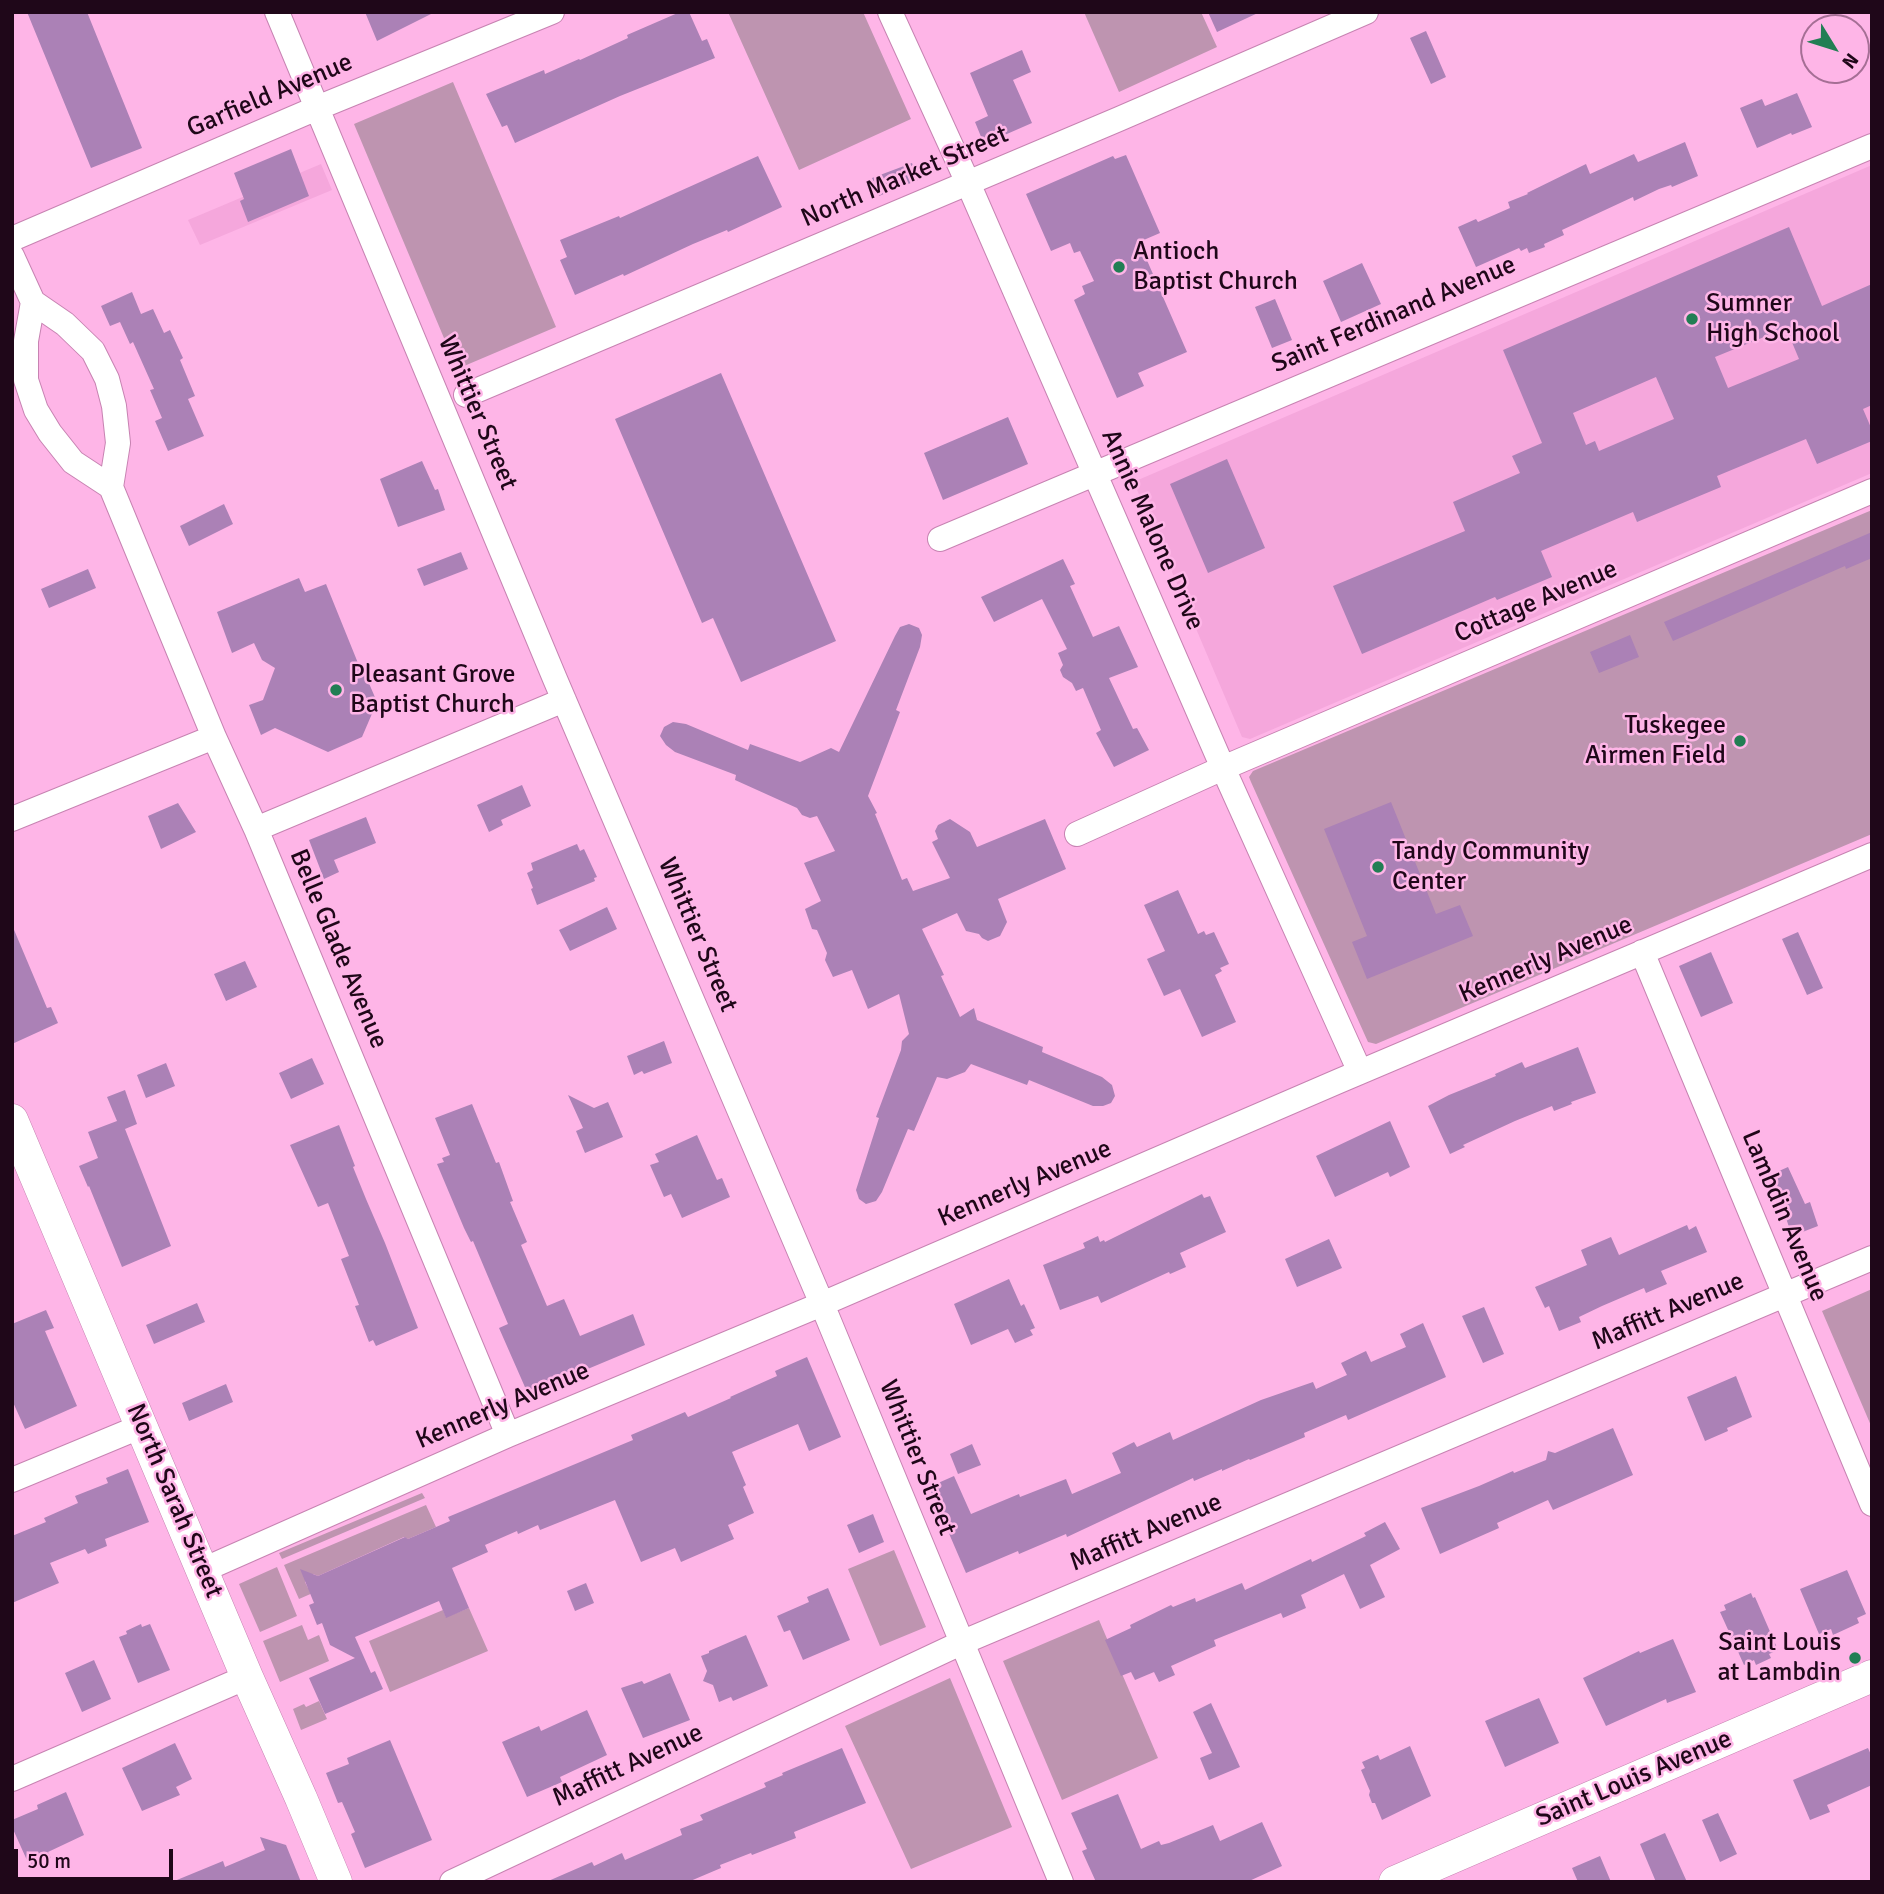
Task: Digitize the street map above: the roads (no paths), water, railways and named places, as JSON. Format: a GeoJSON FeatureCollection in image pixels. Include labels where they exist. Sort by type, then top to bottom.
{"type":"FeatureCollection","features":[{"type":"Feature","properties":{"kind":"street","name":"Whittier Street"},"geometry":{"type":"LineString","coordinates":[[277,12],[564,701],[822,1304],[1061,1882]]}},
{"type":"Feature","properties":{"kind":"street","name":"Garfield Avenue"},"geometry":{"type":"LineString","coordinates":[[12,239],[317,108],[552,12]]}},
{"type":"Feature","properties":{"kind":"street","name":"Annie Malone Drive"},"geometry":{"type":"LineString","coordinates":[[890,12],[1360,1072]]}},
{"type":"Feature","properties":{"kind":"street","name":"North Market Street"},"geometry":{"type":"LineString","coordinates":[[466,395],[1366,12]]}},
{"type":"Feature","properties":{"kind":"street","name":"Saint Ferdinand Avenue"},"geometry":{"type":"LineString","coordinates":[[940,539],[1872,146]]}},
{"type":"Feature","properties":{"kind":"street"},"geometry":{"type":"LineString","coordinates":[[12,256],[33,302],[65,324],[93,351],[107,379],[114,406],[118,443],[111,487],[74,461],[50,433],[36,410],[26,380],[26,341],[33,302]]}},
{"type":"Feature","properties":{"kind":"street","name":"Belle Glade Avenue"},"geometry":{"type":"LineString","coordinates":[[111,487],[508,1435]]}},
{"type":"Feature","properties":{"kind":"street","name":"Cottage Avenue"},"geometry":{"type":"LineString","coordinates":[[1077,834],[1223,768],[1872,491]]}},
{"type":"Feature","properties":{"kind":"street"},"geometry":{"type":"LineString","coordinates":[[256,829],[564,701]]}},
{"type":"Feature","properties":{"kind":"street"},"geometry":{"type":"LineString","coordinates":[[12,819],[214,737]]}},
{"type":"Feature","properties":{"kind":"street","name":"Kennerly Avenue"},"geometry":{"type":"LineString","coordinates":[[203,1570],[508,1435],[822,1304],[1872,855]]}},
{"type":"Feature","properties":{"kind":"street","name":"Lambdin Avenue"},"geometry":{"type":"LineString","coordinates":[[1642,952],[1872,1504]]}},
{"type":"Feature","properties":{"kind":"street","name":"North Sarah Street"},"geometry":{"type":"LineString","coordinates":[[16,1138],[336,1882]]}},
{"type":"Feature","properties":{"kind":"street","name":"Maffitt Avenue"},"geometry":{"type":"LineString","coordinates":[[452,1882],[961,1643],[1872,1258]]}},
{"type":"Feature","properties":{"kind":"street"},"geometry":{"type":"LineString","coordinates":[[12,1480],[142,1426]]}},
{"type":"Feature","properties":{"kind":"street","name":"Saint Louis Avenue"},"geometry":{"type":"LineString","coordinates":[[1395,1882],[1872,1676]]}},
{"type":"Feature","properties":{"kind":"street"},"geometry":{"type":"LineString","coordinates":[[12,1779],[247,1678]]}},
{"type":"Feature","properties":{"kind":"place","name":"Antioch Baptist Church"},"geometry":{"type":"Point","coordinates":[1119,267]}},
{"type":"Feature","properties":{"kind":"place","name":"Sumner High School"},"geometry":{"type":"Point","coordinates":[1692,319]}},
{"type":"Feature","properties":{"kind":"place","name":"Pleasant Grove Baptist Church"},"geometry":{"type":"Point","coordinates":[336,690]}},
{"type":"Feature","properties":{"kind":"place","name":"Tuskegee Airmen Field"},"geometry":{"type":"Point","coordinates":[1740,741]}},
{"type":"Feature","properties":{"kind":"place","name":"Tandy Community Center"},"geometry":{"type":"Point","coordinates":[1378,867]}},
{"type":"Feature","properties":{"kind":"place","name":"Saint Louis at Lambdin"},"geometry":{"type":"Point","coordinates":[1855,1658]}}]}
